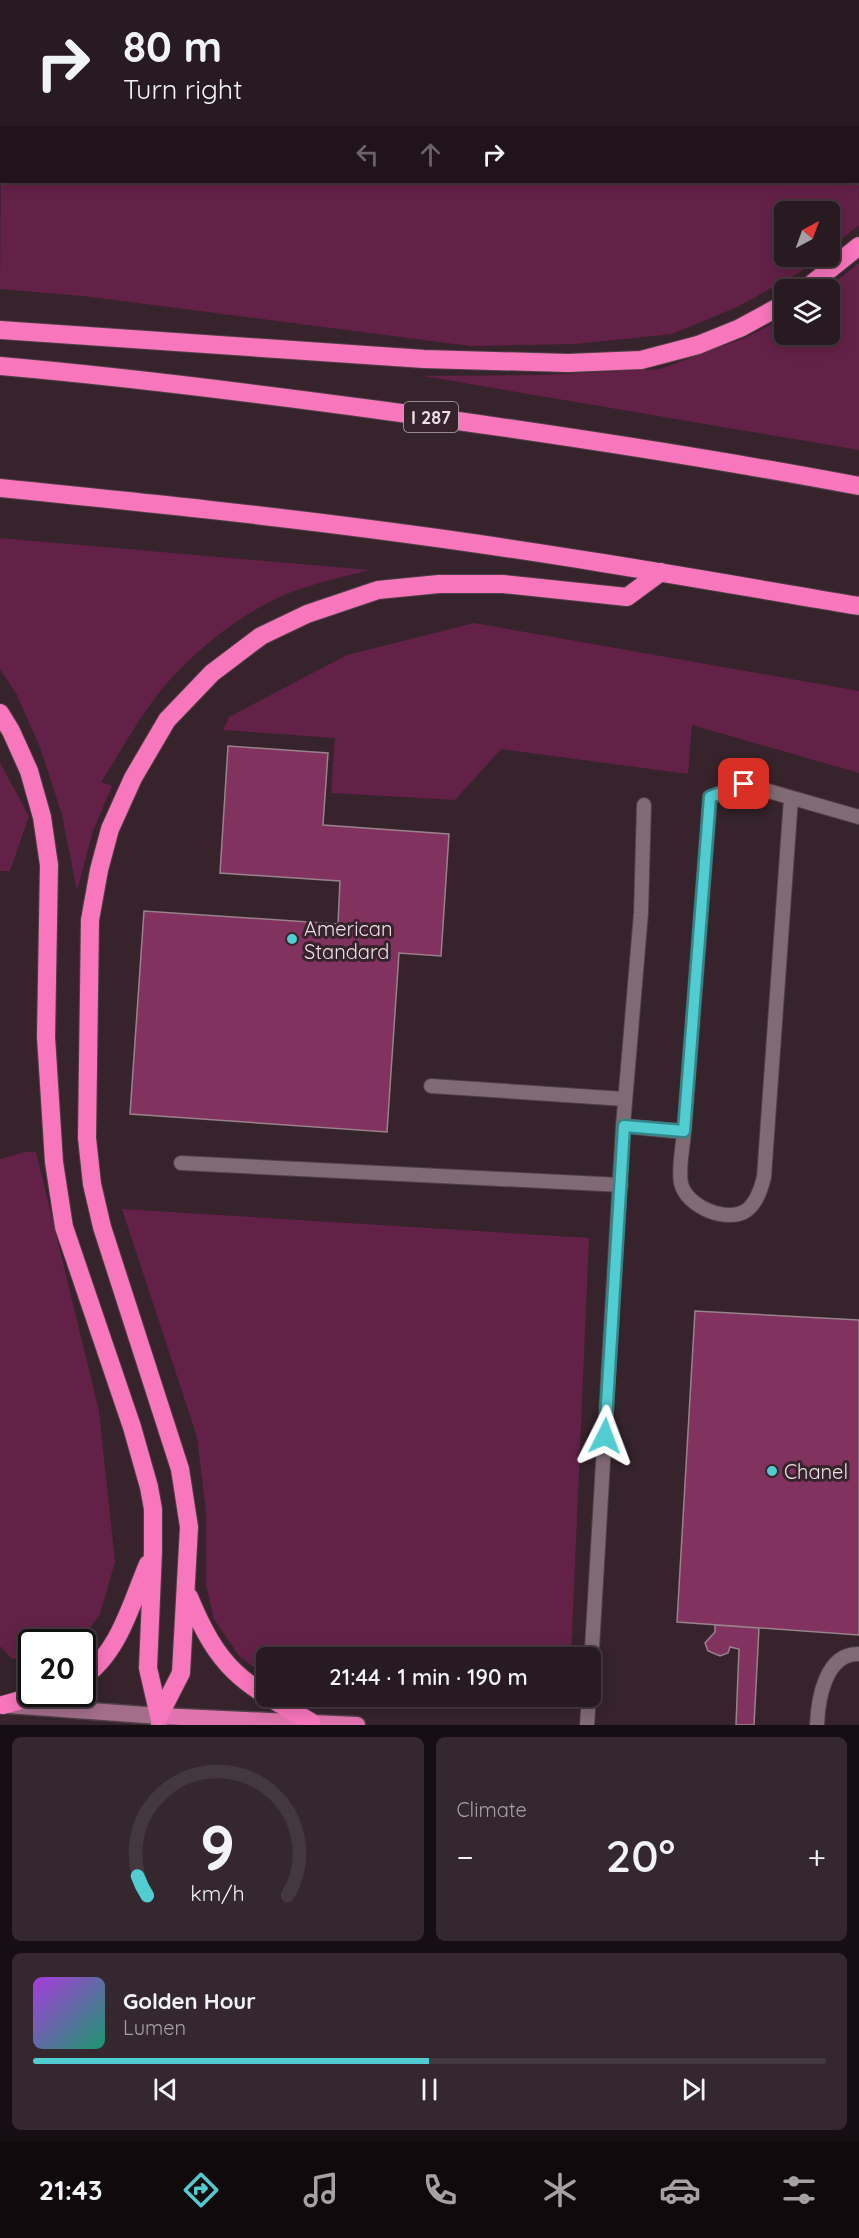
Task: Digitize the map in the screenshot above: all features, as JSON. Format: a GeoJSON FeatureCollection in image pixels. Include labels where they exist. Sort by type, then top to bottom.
{"type":"FeatureCollection","features":[{"type":"Feature","properties":{"kind":"highway"},"geometry":{"type":"LineString","coordinates":[[818,279],[859,246]]}},
{"type":"Feature","properties":{"kind":"highway"},"geometry":{"type":"LineString","coordinates":[[0,330],[424,359],[568,363],[641,360],[687,348],[740,328],[774,309]]}},
{"type":"Feature","properties":{"kind":"highway","name":"I 287"},"geometry":{"type":"LineString","coordinates":[[0,366],[277,396],[506,427],[734,462],[859,486]]}},
{"type":"Feature","properties":{"kind":"highway"},"geometry":{"type":"LineString","coordinates":[[0,488],[173,505],[416,535],[661,572],[859,606]]}},
{"type":"Feature","properties":{"kind":"highway"},"geometry":{"type":"LineString","coordinates":[[159,1720],[181,1673],[189,1527],[180,1469],[102,1227],[92,1184],[87,1138],[90,920],[99,870],[110,829],[133,778],[167,720],[212,673],[261,636],[307,614],[378,590],[439,584],[502,584],[627,597],[661,572]]}},
{"type":"Feature","properties":{"kind":"highway"},"geometry":{"type":"LineString","coordinates":[[0,712],[29,771],[42,817],[49,865],[46,1037],[54,1161],[64,1227],[144,1463],[153,1509],[148,1668],[159,1720]]}},
{"type":"Feature","properties":{"kind":"highway"},"geometry":{"type":"LineString","coordinates":[[96,1667],[112,1648],[153,1551]]}},
{"type":"Feature","properties":{"kind":"highway"},"geometry":{"type":"LineString","coordinates":[[187,1593],[204,1632],[227,1666],[262,1694],[311,1722]]}},
{"type":"Feature","properties":{"kind":"highway"},"geometry":{"type":"LineString","coordinates":[[2,1705],[18,1701]]}},
{"type":"Feature","properties":{"kind":"highway"},"geometry":{"type":"LineString","coordinates":[[159,1720],[311,1722],[357,1725]]}},
{"type":"Feature","properties":{"kind":"main road"},"geometry":{"type":"LineString","coordinates":[[2,1705],[159,1720]]}},
{"type":"Feature","properties":{"kind":"lane"},"geometry":{"type":"LineString","coordinates":[[791,798],[764,1177],[759,1194],[745,1211],[733,1214],[714,1213],[696,1206],[688,1198],[681,1184],[710,797],[744,784],[859,818]]}},
{"type":"Feature","properties":{"kind":"lane"},"geometry":{"type":"LineString","coordinates":[[592,1647],[624,1126],[641,913],[644,805]]}},
{"type":"Feature","properties":{"kind":"lane"},"geometry":{"type":"LineString","coordinates":[[431,1086],[626,1099]]}},
{"type":"Feature","properties":{"kind":"lane"},"geometry":{"type":"LineString","coordinates":[[624,1126],[684,1131]]}},
{"type":"Feature","properties":{"kind":"lane"},"geometry":{"type":"LineString","coordinates":[[181,1163],[621,1185]]}},
{"type":"Feature","properties":{"kind":"lane"},"geometry":{"type":"LineString","coordinates":[[817,1725],[824,1681],[840,1661],[859,1654]]}},
{"type":"Feature","properties":{"kind":"lane"},"geometry":{"type":"LineString","coordinates":[[587,1725],[588,1707]]}},
{"type":"Feature","properties":{"kind":"shaded area"},"geometry":{"type":"Polygon","coordinates":[[[1,183],[859,183],[859,225],[840,240],[840,201],[774,201],[774,267],[806,267],[787,279],[774,279],[774,286],[737,307],[672,334],[575,344],[470,346],[83,296],[0,289],[1,183]]]}},
{"type":"Feature","properties":{"kind":"shaded area"},"geometry":{"type":"Polygon","coordinates":[[[859,263],[859,450],[423,376],[541,375],[660,369],[745,338],[774,323],[774,345],[840,345],[839,279],[859,263]]]}},
{"type":"Feature","properties":{"kind":"shaded area"},"geometry":{"type":"Polygon","coordinates":[[[0,538],[370,570],[300,589],[261,607],[222,632],[172,678],[143,715],[101,782],[112,786],[93,831],[77,891],[62,815],[41,750],[17,695],[0,669],[0,538]]]}},
{"type":"Feature","properties":{"kind":"shaded area"},"geometry":{"type":"Polygon","coordinates":[[[474,623],[859,691],[859,773],[692,725],[688,774],[501,749],[455,800],[331,793],[335,738],[223,730],[229,717],[347,655],[474,623]]]}},
{"type":"Feature","properties":{"kind":"shaded area"},"geometry":{"type":"Polygon","coordinates":[[[0,763],[29,816],[10,871],[0,871],[0,763]]]}},
{"type":"Feature","properties":{"kind":"shaded area"},"geometry":{"type":"Polygon","coordinates":[[[25,1152],[36,1152],[99,1411],[115,1562],[100,1614],[89,1629],[18,1629],[18,1658],[12,1659],[0,1646],[0,1159],[25,1152]]]}},
{"type":"Feature","properties":{"kind":"shaded area"},"geometry":{"type":"Polygon","coordinates":[[[122,1209],[589,1238],[571,1647],[256,1647],[256,1669],[239,1656],[214,1619],[206,1585],[206,1512],[197,1437],[122,1209]]]}},
{"type":"Feature","properties":{"kind":"building","name":"American Standard"},"geometry":{"type":"Polygon","coordinates":[[[228,746],[328,753],[323,825],[449,834],[441,956],[399,953],[387,1132],[130,1114],[144,911],[338,924],[340,881],[220,873],[228,746]]]}},
{"type":"Feature","properties":{"kind":"building","name":"Chanel"},"geometry":{"type":"Polygon","coordinates":[[[695,1311],[859,1320],[859,1635],[677,1622],[695,1311]]]}},
{"type":"Feature","properties":{"kind":"building"},"geometry":{"type":"Polygon","coordinates":[[[715,1625],[759,1628],[754,1725],[736,1725],[739,1649],[730,1647],[728,1653],[720,1656],[708,1651],[705,1643],[715,1632],[715,1625]]]}},
{"type":"Feature","properties":{"kind":"place","name":"American Standard"},"geometry":{"type":"Point","coordinates":[292,939]}},
{"type":"Feature","properties":{"kind":"place","name":"Chanel"},"geometry":{"type":"Point","coordinates":[772,1471]}},
{"type":"Feature","properties":{"kind":"route"},"geometry":{"type":"LineString","coordinates":[[605,1436],[624,1126],[684,1131],[710,797],[744,784]]}}]}
